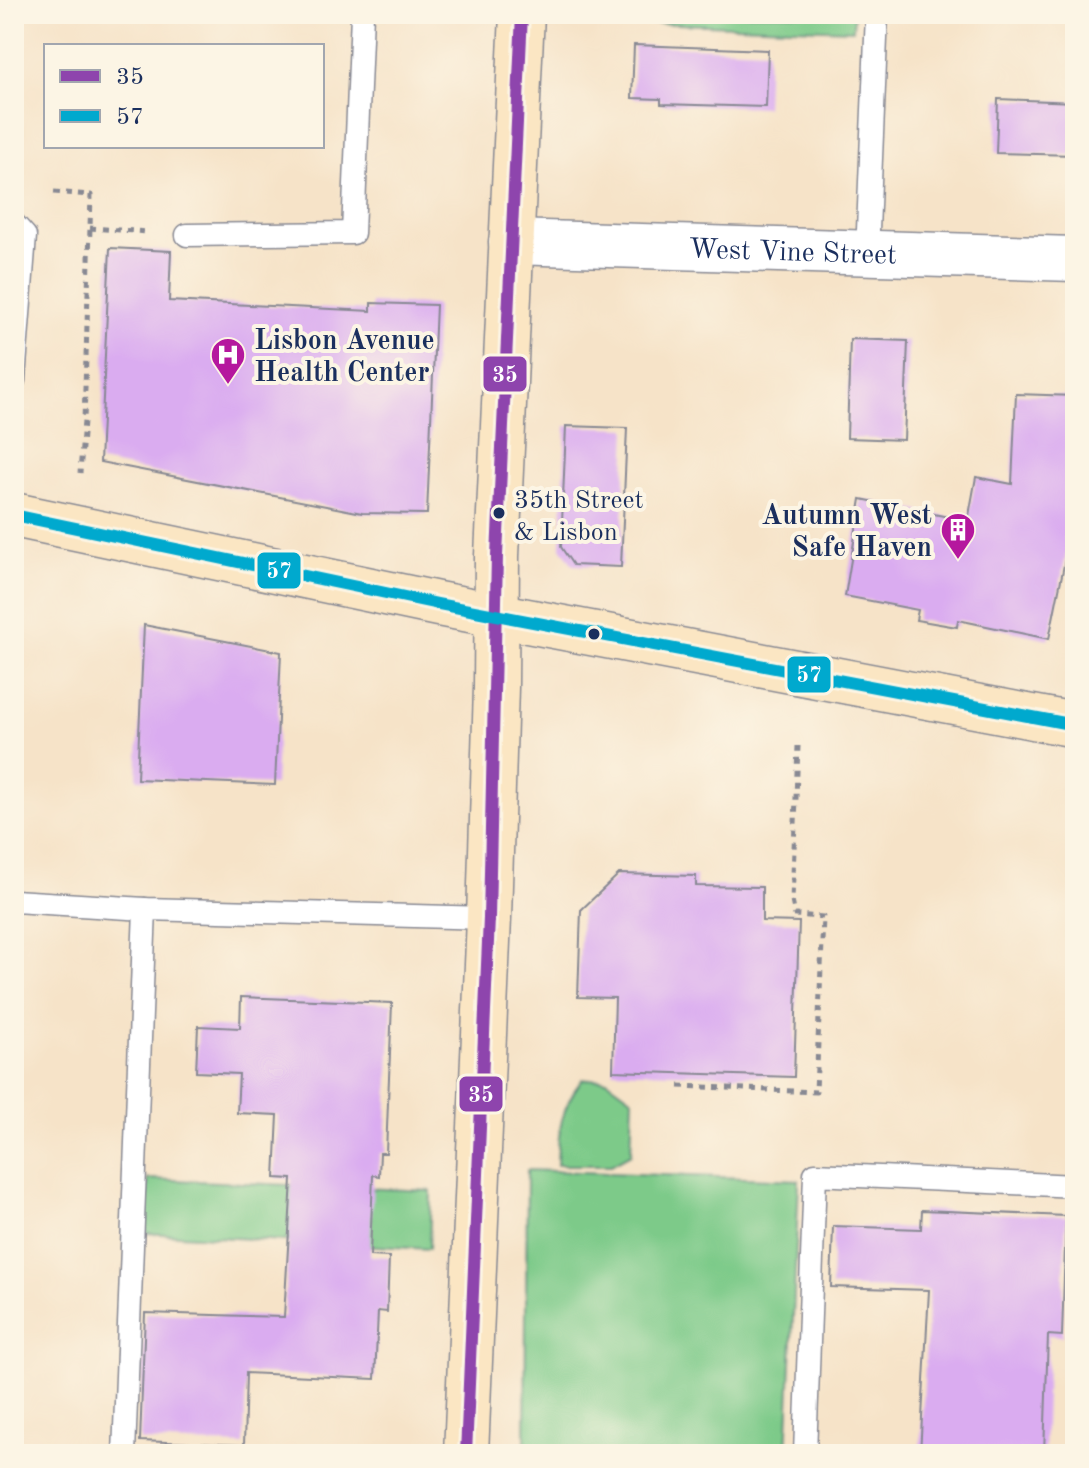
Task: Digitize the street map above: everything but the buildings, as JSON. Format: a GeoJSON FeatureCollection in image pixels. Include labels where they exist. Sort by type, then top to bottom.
{"type":"FeatureCollection","features":[{"type":"Feature","properties":{"kind":"main road"},"geometry":{"type":"LineString","coordinates":[[466,1454],[522,14]]}},
{"type":"Feature","properties":{"kind":"main road"},"geometry":{"type":"LineString","coordinates":[[14,515],[497,615],[1075,725]]}},
{"type":"Feature","properties":{"kind":"street","name":"West Vine Street"},"geometry":{"type":"LineString","coordinates":[[511,242],[1075,259]]}},
{"type":"Feature","properties":{"kind":"lane"},"geometry":{"type":"LineString","coordinates":[[187,235],[353,233],[362,14]]}},
{"type":"Feature","properties":{"kind":"lane"},"geometry":{"type":"LineString","coordinates":[[867,254],[877,14]]}},
{"type":"Feature","properties":{"kind":"lane"},"geometry":{"type":"LineString","coordinates":[[14,224],[25,236],[14,380]]}},
{"type":"Feature","properties":{"kind":"lane"},"geometry":{"type":"LineString","coordinates":[[14,901],[145,909],[489,918]]}},
{"type":"Feature","properties":{"kind":"lane"},"geometry":{"type":"LineString","coordinates":[[124,1454],[145,909]]}},
{"type":"Feature","properties":{"kind":"lane"},"geometry":{"type":"LineString","coordinates":[[805,1454],[815,1174],[1075,1186]]}},
{"type":"Feature","properties":{"kind":"path"},"geometry":{"type":"LineString","coordinates":[[54,192],[91,195],[80,473]]}},
{"type":"Feature","properties":{"kind":"path"},"geometry":{"type":"LineString","coordinates":[[90,228],[149,232]]}},
{"type":"Feature","properties":{"kind":"path"},"geometry":{"type":"LineString","coordinates":[[679,1086],[816,1092],[823,917],[795,915],[792,901],[798,746]]}},
{"type":"Feature","properties":{"kind":"green space"},"geometry":{"type":"Polygon","coordinates":[[[589,14],[854,14],[853,30],[589,21],[589,14]]]}},
{"type":"Feature","properties":{"kind":"green space"},"geometry":{"type":"Polygon","coordinates":[[[583,1079],[607,1080],[633,1099],[631,1154],[611,1165],[557,1165],[558,1141],[565,1109],[583,1079]]]}},
{"type":"Feature","properties":{"kind":"green space"},"geometry":{"type":"Polygon","coordinates":[[[527,1170],[799,1180],[787,1454],[525,1454],[527,1170]]]}},
{"type":"Feature","properties":{"kind":"green space"},"geometry":{"type":"Polygon","coordinates":[[[148,1179],[431,1191],[429,1249],[145,1233],[148,1179]]]}},
{"type":"Feature","properties":{"kind":"transit line","name":"35"},"geometry":{"type":"LineString","coordinates":[[466,1454],[489,918],[497,556],[522,14]]}},
{"type":"Feature","properties":{"kind":"transit line","name":"57"},"geometry":{"type":"LineString","coordinates":[[14,515],[438,604],[1075,725]]}},
{"type":"Feature","properties":{"kind":"place","name":"Lisbon Avenue Health Center"},"geometry":{"type":"Point","coordinates":[228,386]}},
{"type":"Feature","properties":{"kind":"place","name":"35th Street & Lisbon"},"geometry":{"type":"Point","coordinates":[499,513]}},
{"type":"Feature","properties":{"kind":"place","name":"Autumn West Safe Haven"},"geometry":{"type":"Point","coordinates":[958,561]}}]}
